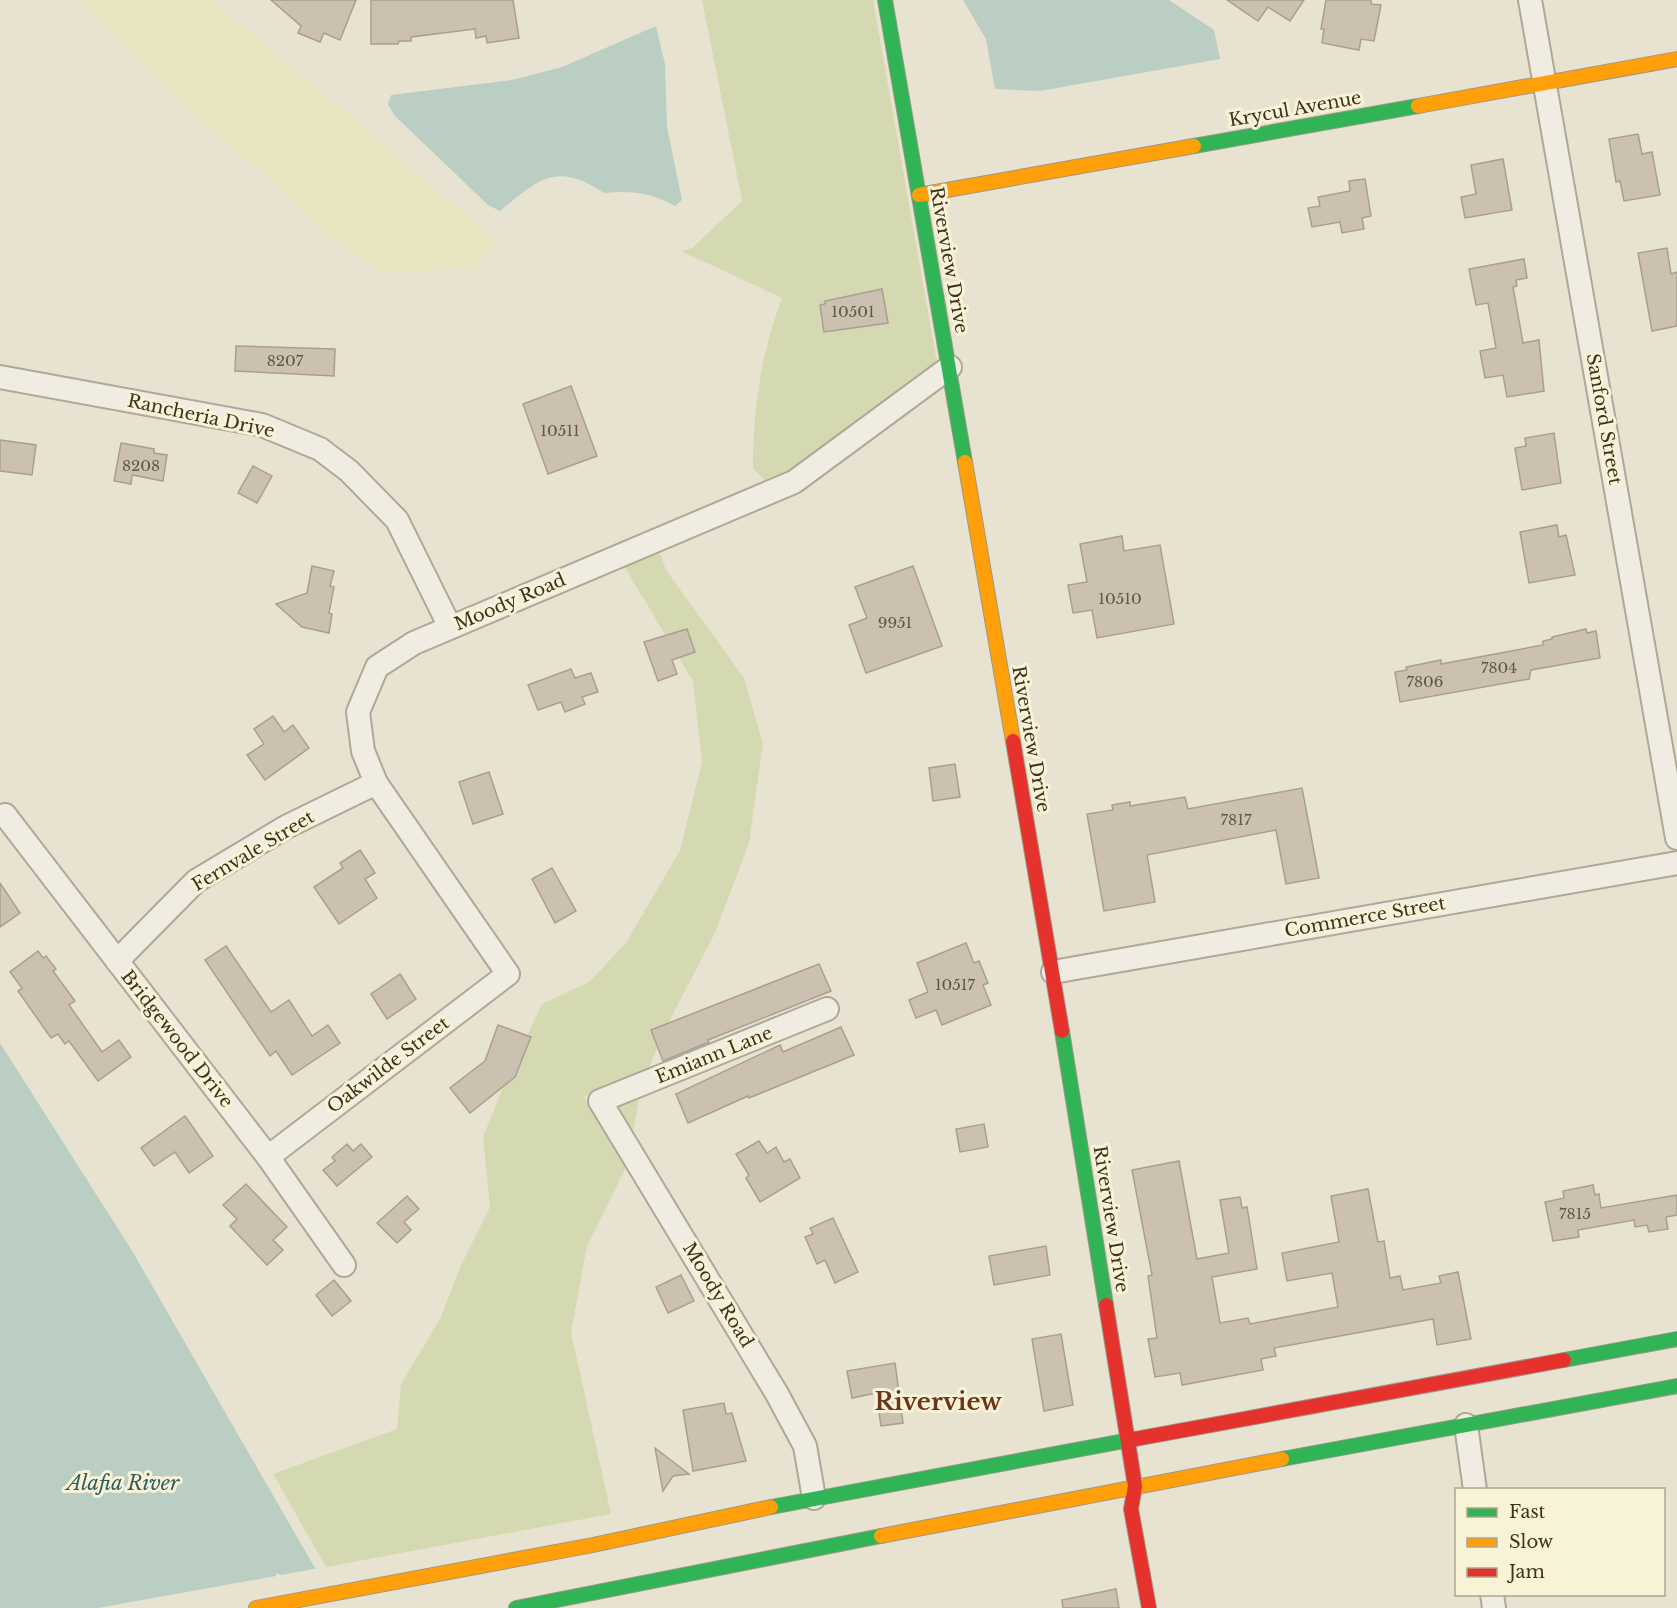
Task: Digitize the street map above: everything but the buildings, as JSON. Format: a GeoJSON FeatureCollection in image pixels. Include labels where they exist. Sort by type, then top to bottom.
{"type":"FeatureCollection","features":[{"type":"Feature","properties":{"kind":"main road","name":"Riverview Drive"},"geometry":{"type":"LineString","coordinates":[[885,0],[1053,972],[1128,1439],[1135,1486],[1131,1509],[1149,1608]]}},
{"type":"Feature","properties":{"kind":"main road","name":"Krycul Avenue"},"geometry":{"type":"LineString","coordinates":[[919,195],[1677,59]]}},
{"type":"Feature","properties":{"kind":"main road"},"geometry":{"type":"LineString","coordinates":[[256,1608],[809,1505],[1128,1439],[1677,1339]]}},
{"type":"Feature","properties":{"kind":"main road"},"geometry":{"type":"LineString","coordinates":[[516,1608],[1135,1486],[1677,1386]]}},
{"type":"Feature","properties":{"kind":"main road"},"geometry":{"type":"LineString","coordinates":[[1500,1419],[1536,1398]]}},
{"type":"Feature","properties":{"kind":"main road","name":"Riverview Drive"},"geometry":{"type":"LineString","coordinates":[[1135,1486],[1144,1500]]}},
{"type":"Feature","properties":{"kind":"main road"},"geometry":{"type":"LineString","coordinates":[[627,1586],[653,1567]]}},
{"type":"Feature","properties":{"kind":"street","name":"Sanford Street"},"geometry":{"type":"LineString","coordinates":[[1530,0],[1677,838]]}},
{"type":"Feature","properties":{"kind":"street","name":"Moody Road"},"geometry":{"type":"LineString","coordinates":[[508,974],[376,783],[363,751],[358,712],[377,667],[414,643],[450,627],[794,482],[950,367]]}},
{"type":"Feature","properties":{"kind":"street","name":"Rancheria Drive"},"geometry":{"type":"LineString","coordinates":[[0,377],[262,425],[320,449],[349,471],[397,520],[450,627]]}},
{"type":"Feature","properties":{"kind":"street","name":"Fernvale Street"},"geometry":{"type":"LineString","coordinates":[[117,961],[196,881],[286,827],[376,783]]}},
{"type":"Feature","properties":{"kind":"street","name":"Bridgewood Drive"},"geometry":{"type":"LineString","coordinates":[[5,815],[268,1157],[344,1265]]}},
{"type":"Feature","properties":{"kind":"street","name":"Commerce Street"},"geometry":{"type":"LineString","coordinates":[[1053,972],[1677,863]]}},
{"type":"Feature","properties":{"kind":"street","name":"Oakwilde Street"},"geometry":{"type":"LineString","coordinates":[[268,1157],[508,974]]}},
{"type":"Feature","properties":{"kind":"street","name":"Emiann Lane"},"geometry":{"type":"LineString","coordinates":[[600,1101],[828,1009]]}},
{"type":"Feature","properties":{"kind":"street","name":"Moody Road"},"geometry":{"type":"LineString","coordinates":[[600,1101],[805,1446],[809,1505]]}},
{"type":"Feature","properties":{"kind":"street"},"geometry":{"type":"LineString","coordinates":[[1466,1425],[1475,1488]]}},
{"type":"Feature","properties":{"kind":"shaded area"},"geometry":{"type":"Polygon","coordinates":[[[79,0],[212,0],[496,240],[474,268],[383,273],[321,230],[262,173],[190,111],[79,0]]]}},
{"type":"Feature","properties":{"kind":"green space"},"geometry":{"type":"Polygon","coordinates":[[[702,0],[873,0],[937,363],[788,472],[766,482],[753,468],[755,424],[764,361],[782,298],[681,251],[691,249],[742,201],[702,0]]]}},
{"type":"Feature","properties":{"kind":"green space"},"geometry":{"type":"Polygon","coordinates":[[[659,551],[666,570],[744,678],[763,744],[749,843],[715,933],[663,1033],[641,1088],[633,1131],[606,1086],[584,1097],[626,1167],[587,1246],[571,1332],[611,1514],[326,1567],[273,1474],[397,1429],[401,1384],[440,1319],[462,1263],[490,1207],[483,1137],[505,1082],[542,1004],[589,982],[626,943],[680,850],[702,762],[693,681],[624,566],[659,551]]]}},
{"type":"Feature","properties":{"kind":"water"},"geometry":{"type":"Polygon","coordinates":[[[963,0],[1169,0],[1214,30],[1220,59],[1040,91],[995,89],[986,39],[963,0]]]}},
{"type":"Feature","properties":{"kind":"water"},"geometry":{"type":"Polygon","coordinates":[[[656,26],[665,64],[667,127],[682,200],[675,206],[658,198],[641,194],[604,193],[587,183],[560,176],[537,183],[500,211],[488,205],[395,116],[388,104],[391,95],[512,80],[562,67],[656,26]]]}},
{"type":"Feature","properties":{"kind":"water","name":"Alafia River"},"geometry":{"type":"Polygon","coordinates":[[[0,1043],[131,1249],[338,1608],[0,1608],[0,1043]]]}},
{"type":"Feature","properties":{"kind":"pier"},"geometry":{"type":"Polygon","coordinates":[[[319,1568],[341,1608],[98,1608],[276,1576],[276,1573],[281,1575],[319,1568]]]}},
{"type":"Feature","properties":{"kind":"traffic: fast"},"geometry":{"type":"LineString","coordinates":[[885,0],[965,462]]}},
{"type":"Feature","properties":{"kind":"traffic: fast"},"geometry":{"type":"LineString","coordinates":[[1194,146],[1418,106]]}},
{"type":"Feature","properties":{"kind":"traffic: fast"},"geometry":{"type":"LineString","coordinates":[[1062,1031],[1106,1305]]}},
{"type":"Feature","properties":{"kind":"traffic: fast"},"geometry":{"type":"LineString","coordinates":[[1564,1360],[1677,1339]]}},
{"type":"Feature","properties":{"kind":"traffic: fast"},"geometry":{"type":"LineString","coordinates":[[1282,1459],[1677,1386]]}},
{"type":"Feature","properties":{"kind":"traffic: fast"},"geometry":{"type":"LineString","coordinates":[[771,1507],[1135,1439]]}},
{"type":"Feature","properties":{"kind":"traffic: fast"},"geometry":{"type":"LineString","coordinates":[[516,1608],[881,1536]]}},
{"type":"Feature","properties":{"kind":"traffic: slow"},"geometry":{"type":"LineString","coordinates":[[1418,106],[1677,59]]}},
{"type":"Feature","properties":{"kind":"traffic: slow"},"geometry":{"type":"LineString","coordinates":[[919,195],[1194,146]]}},
{"type":"Feature","properties":{"kind":"traffic: slow"},"geometry":{"type":"LineString","coordinates":[[965,462],[1013,741]]}},
{"type":"Feature","properties":{"kind":"traffic: slow"},"geometry":{"type":"LineString","coordinates":[[881,1536],[1282,1459]]}},
{"type":"Feature","properties":{"kind":"traffic: slow"},"geometry":{"type":"LineString","coordinates":[[256,1608],[593,1545],[771,1507]]}},
{"type":"Feature","properties":{"kind":"traffic: jam"},"geometry":{"type":"LineString","coordinates":[[1013,741],[1062,1031]]}},
{"type":"Feature","properties":{"kind":"traffic: jam"},"geometry":{"type":"LineString","coordinates":[[1106,1305],[1135,1486],[1131,1509],[1149,1608]]}},
{"type":"Feature","properties":{"kind":"traffic: jam"},"geometry":{"type":"LineString","coordinates":[[1135,1439],[1564,1360]]}},
{"type":"Feature","properties":{"kind":"district","name":"Riverview"},"geometry":{"type":"Point","coordinates":[938,1401]}}]}
